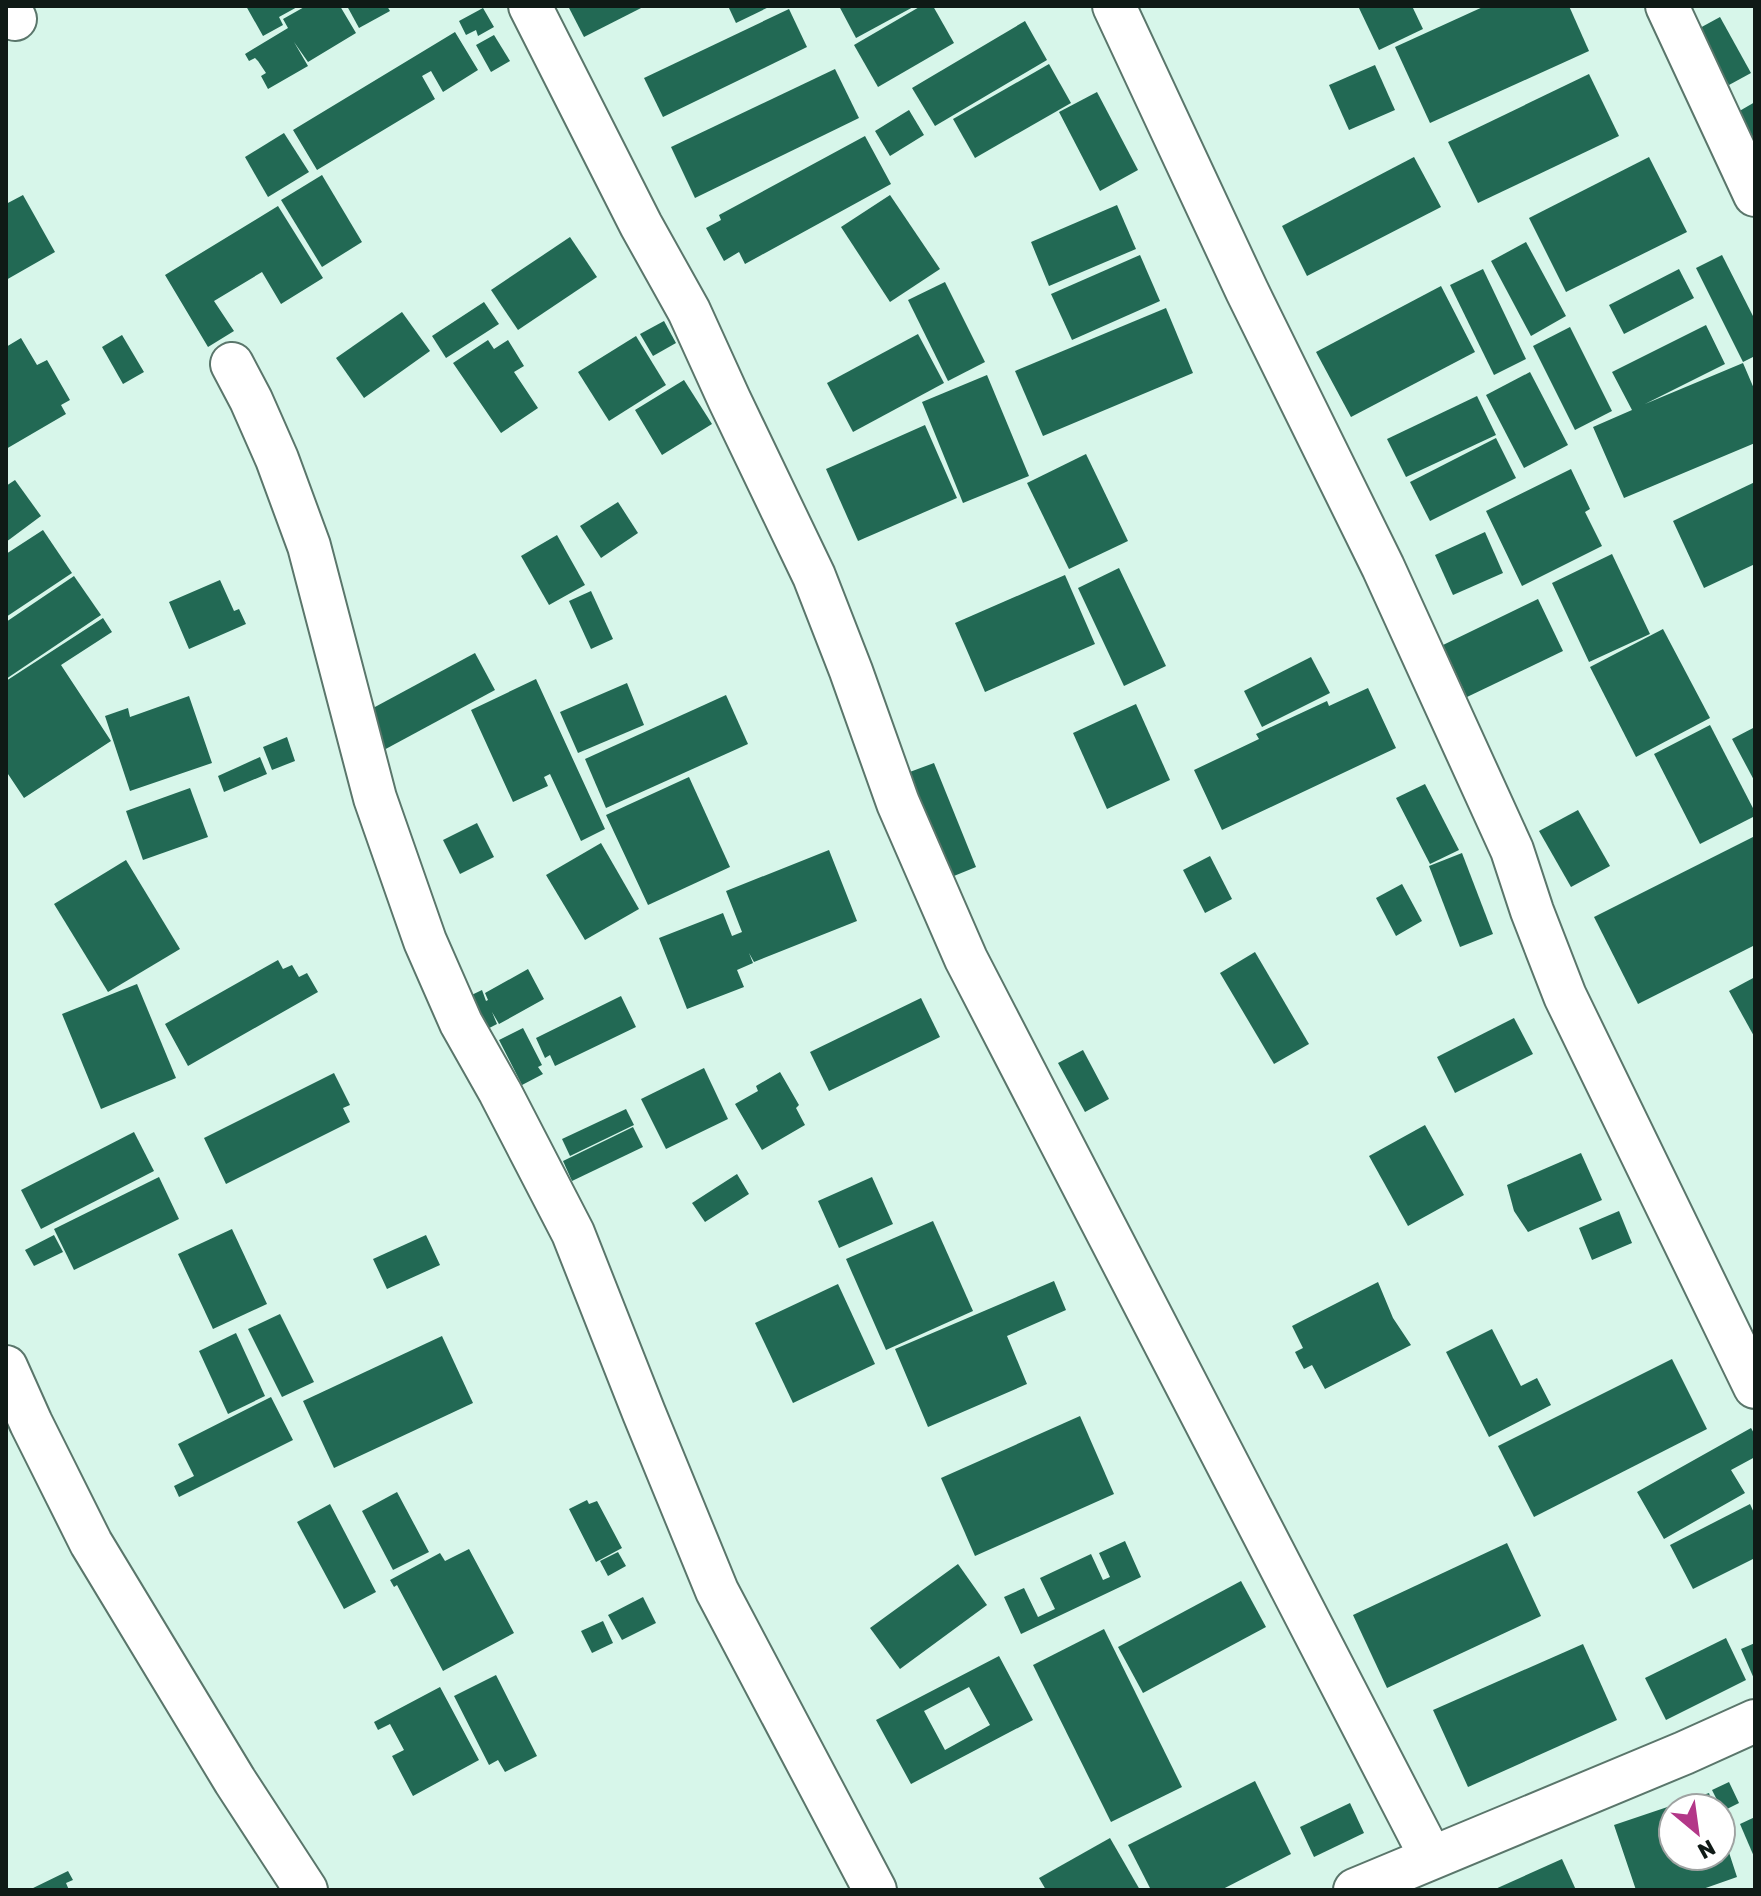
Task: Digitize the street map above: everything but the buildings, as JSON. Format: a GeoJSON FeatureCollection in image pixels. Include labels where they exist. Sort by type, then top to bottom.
{"type":"FeatureCollection","features":[{"type":"Feature","properties":{"kind":"street"},"geometry":{"type":"LineString","coordinates":[[530,6],[641,225],[689,311],[814,576],[898,803],[966,959],[1431,1857]]}},
{"type":"Feature","properties":{"kind":"street"},"geometry":{"type":"LineString","coordinates":[[1114,6],[1240,277],[1383,567],[1512,850],[1565,996],[1755,1387]]}},
{"type":"Feature","properties":{"kind":"street"},"geometry":{"type":"LineString","coordinates":[[1667,6],[1755,195]]}},
{"type":"Feature","properties":{"kind":"street"},"geometry":{"type":"LineString","coordinates":[[232,364],[277,459],[309,546],[375,798],[425,941],[461,1023],[573,1233],[717,1591],[875,1890]]}},
{"type":"Feature","properties":{"kind":"street"},"geometry":{"type":"LineString","coordinates":[[6,1367],[91,1543],[235,1781],[306,1890]]}},
{"type":"Feature","properties":{"kind":"street"},"geometry":{"type":"LineString","coordinates":[[1375,1886],[1431,1857],[1755,1721]]}}]}
